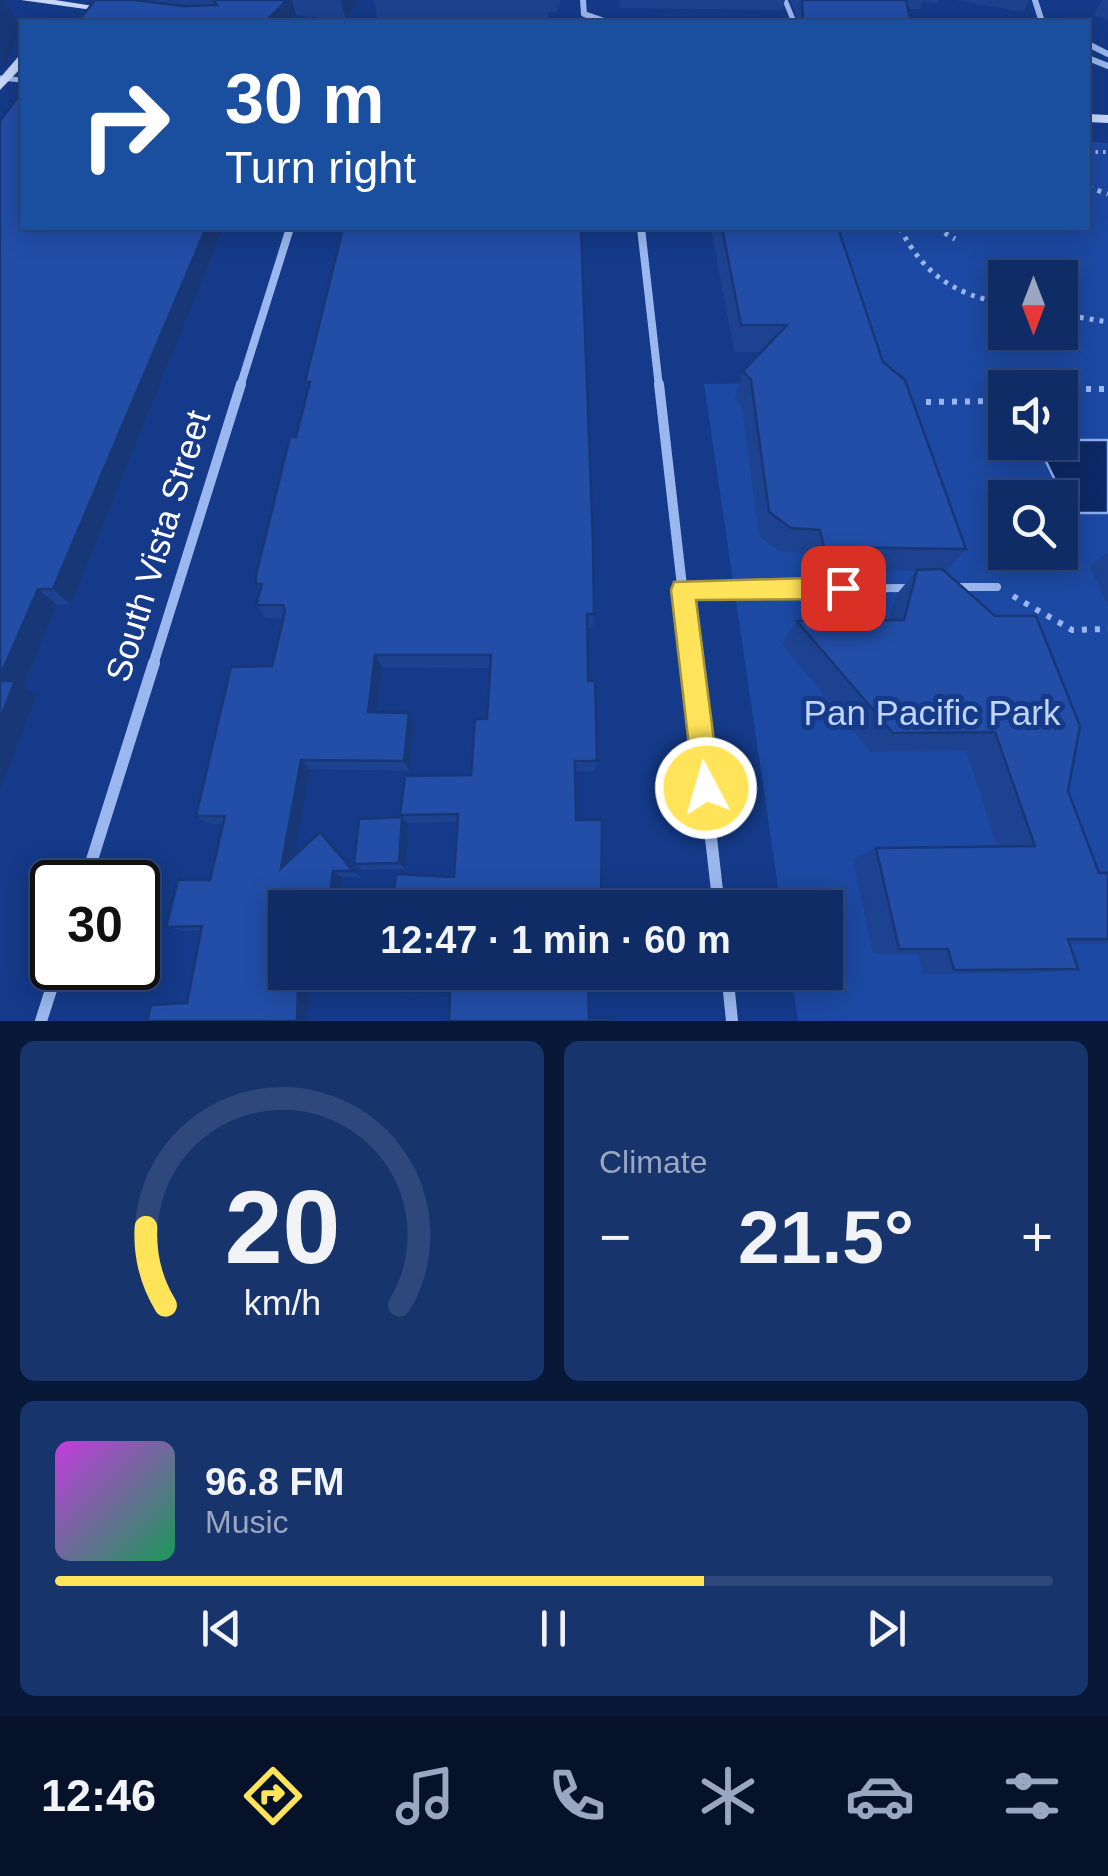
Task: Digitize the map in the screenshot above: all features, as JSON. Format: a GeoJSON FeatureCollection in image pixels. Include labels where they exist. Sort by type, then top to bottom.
{"type":"FeatureCollection","features":[{"type":"Feature","properties":{"kind":"main road"},"geometry":{"type":"LineString","coordinates":[[26,0],[136,13]]}},
{"type":"Feature","properties":{"kind":"main road"},"geometry":{"type":"LineString","coordinates":[[2,81],[20,62]]}},
{"type":"Feature","properties":{"kind":"street"},"geometry":{"type":"LineString","coordinates":[[583,0],[584,14],[601,20]]}},
{"type":"Feature","properties":{"kind":"street","name":"South Vista Street"},"geometry":{"type":"LineString","coordinates":[[92,860],[289,230]]}},
{"type":"Feature","properties":{"kind":"street"},"geometry":{"type":"LineString","coordinates":[[641,230],[717,890]]}},
{"type":"Feature","properties":{"kind":"street"},"geometry":{"type":"LineString","coordinates":[[41,1021],[51,990]]}},
{"type":"Feature","properties":{"kind":"street"},"geometry":{"type":"LineString","coordinates":[[728,990],[732,1021]]}},
{"type":"Feature","properties":{"kind":"lane"},"geometry":{"type":"LineString","coordinates":[[939,588],[997,587]]}},
{"type":"Feature","properties":{"kind":"lane"},"geometry":{"type":"LineString","coordinates":[[683,590],[920,588]]}},
{"type":"Feature","properties":{"kind":"path"},"geometry":{"type":"LineString","coordinates":[[901,230],[911,252],[932,278],[967,296],[988,300]]}},
{"type":"Feature","properties":{"kind":"path"},"geometry":{"type":"LineString","coordinates":[[940,230],[955,238]]}},
{"type":"Feature","properties":{"kind":"path"},"geometry":{"type":"LineString","coordinates":[[1078,317],[1108,322]]}},
{"type":"Feature","properties":{"kind":"path"},"geometry":{"type":"LineString","coordinates":[[1078,389],[1108,390]]}},
{"type":"Feature","properties":{"kind":"path"},"geometry":{"type":"LineString","coordinates":[[926,402],[988,401]]}},
{"type":"Feature","properties":{"kind":"path"},"geometry":{"type":"LineString","coordinates":[[997,587],[1072,630],[1108,629]]}},
{"type":"Feature","properties":{"kind":"green space","name":"Pan Pacific Park"},"geometry":{"type":"Polygon","coordinates":[[[1090,141],[1108,143],[1108,1021],[798,1021],[793,990],[843,990],[843,890],[778,890],[704,384],[878,381],[824,230],[1090,230],[1090,141]]]}},
{"type":"Feature","properties":{"kind":"shaded area"},"geometry":{"type":"Polygon","coordinates":[[[1078,440],[1108,440],[1108,513],[1078,513],[1078,480],[1055,480],[1045,460],[1078,460],[1078,440]]]}},
{"type":"Feature","properties":{"kind":"building"},"geometry":{"type":"Polygon","coordinates":[[[95,0],[183,6],[217,5],[213,0],[287,0],[267,20],[80,20],[95,0]]]}},
{"type":"Feature","properties":{"kind":"building"},"geometry":{"type":"Polygon","coordinates":[[[802,0],[906,0],[911,20],[803,20],[802,0]]]}},
{"type":"Feature","properties":{"kind":"building"},"geometry":{"type":"Polygon","coordinates":[[[20,95],[20,230],[205,230],[53,589],[38,589],[0,676],[0,121],[20,95]]]}},
{"type":"Feature","properties":{"kind":"building"},"geometry":{"type":"Polygon","coordinates":[[[343,230],[581,230],[593,543],[594,614],[587,614],[588,681],[595,681],[597,761],[575,761],[576,820],[602,820],[601,890],[394,890],[396,874],[454,877],[458,814],[400,815],[405,776],[471,775],[475,719],[487,719],[491,655],[375,655],[368,712],[409,713],[404,761],[301,760],[281,868],[320,832],[353,871],[333,871],[330,890],[268,890],[268,990],[298,990],[297,1021],[147,1021],[151,1005],[187,1003],[202,926],[166,927],[178,880],[210,880],[225,816],[196,816],[231,667],[272,666],[285,611],[283,605],[256,605],[262,584],[256,584],[256,575],[290,437],[296,437],[310,382],[305,382],[343,230]]]}},
{"type":"Feature","properties":{"kind":"building"},"geometry":{"type":"Polygon","coordinates":[[[722,230],[839,230],[883,362],[905,380],[966,549],[824,547],[820,530],[791,528],[769,512],[751,380],[743,371],[787,325],[741,325],[722,230]]]}},
{"type":"Feature","properties":{"kind":"building"},"geometry":{"type":"Polygon","coordinates":[[[942,569],[995,616],[1036,616],[1080,726],[1068,791],[1099,873],[1108,873],[1108,939],[1068,939],[1078,969],[954,970],[948,949],[899,949],[876,848],[1035,846],[995,732],[893,733],[797,621],[904,620],[917,570],[942,569]]]}},
{"type":"Feature","properties":{"kind":"building"},"geometry":{"type":"Polygon","coordinates":[[[0,681],[15,681],[0,719],[0,681]]]}},
{"type":"Feature","properties":{"kind":"building"},"geometry":{"type":"Polygon","coordinates":[[[402,817],[399,863],[354,864],[359,819],[402,817]]]}},
{"type":"Feature","properties":{"kind":"building"},"geometry":{"type":"Polygon","coordinates":[[[349,990],[588,990],[589,1018],[610,1021],[449,1021],[450,992],[349,990]]]}},
{"type":"Feature","properties":{"kind":"route"},"geometry":{"type":"LineString","coordinates":[[706,788],[683,590],[843,588]]}}]}
